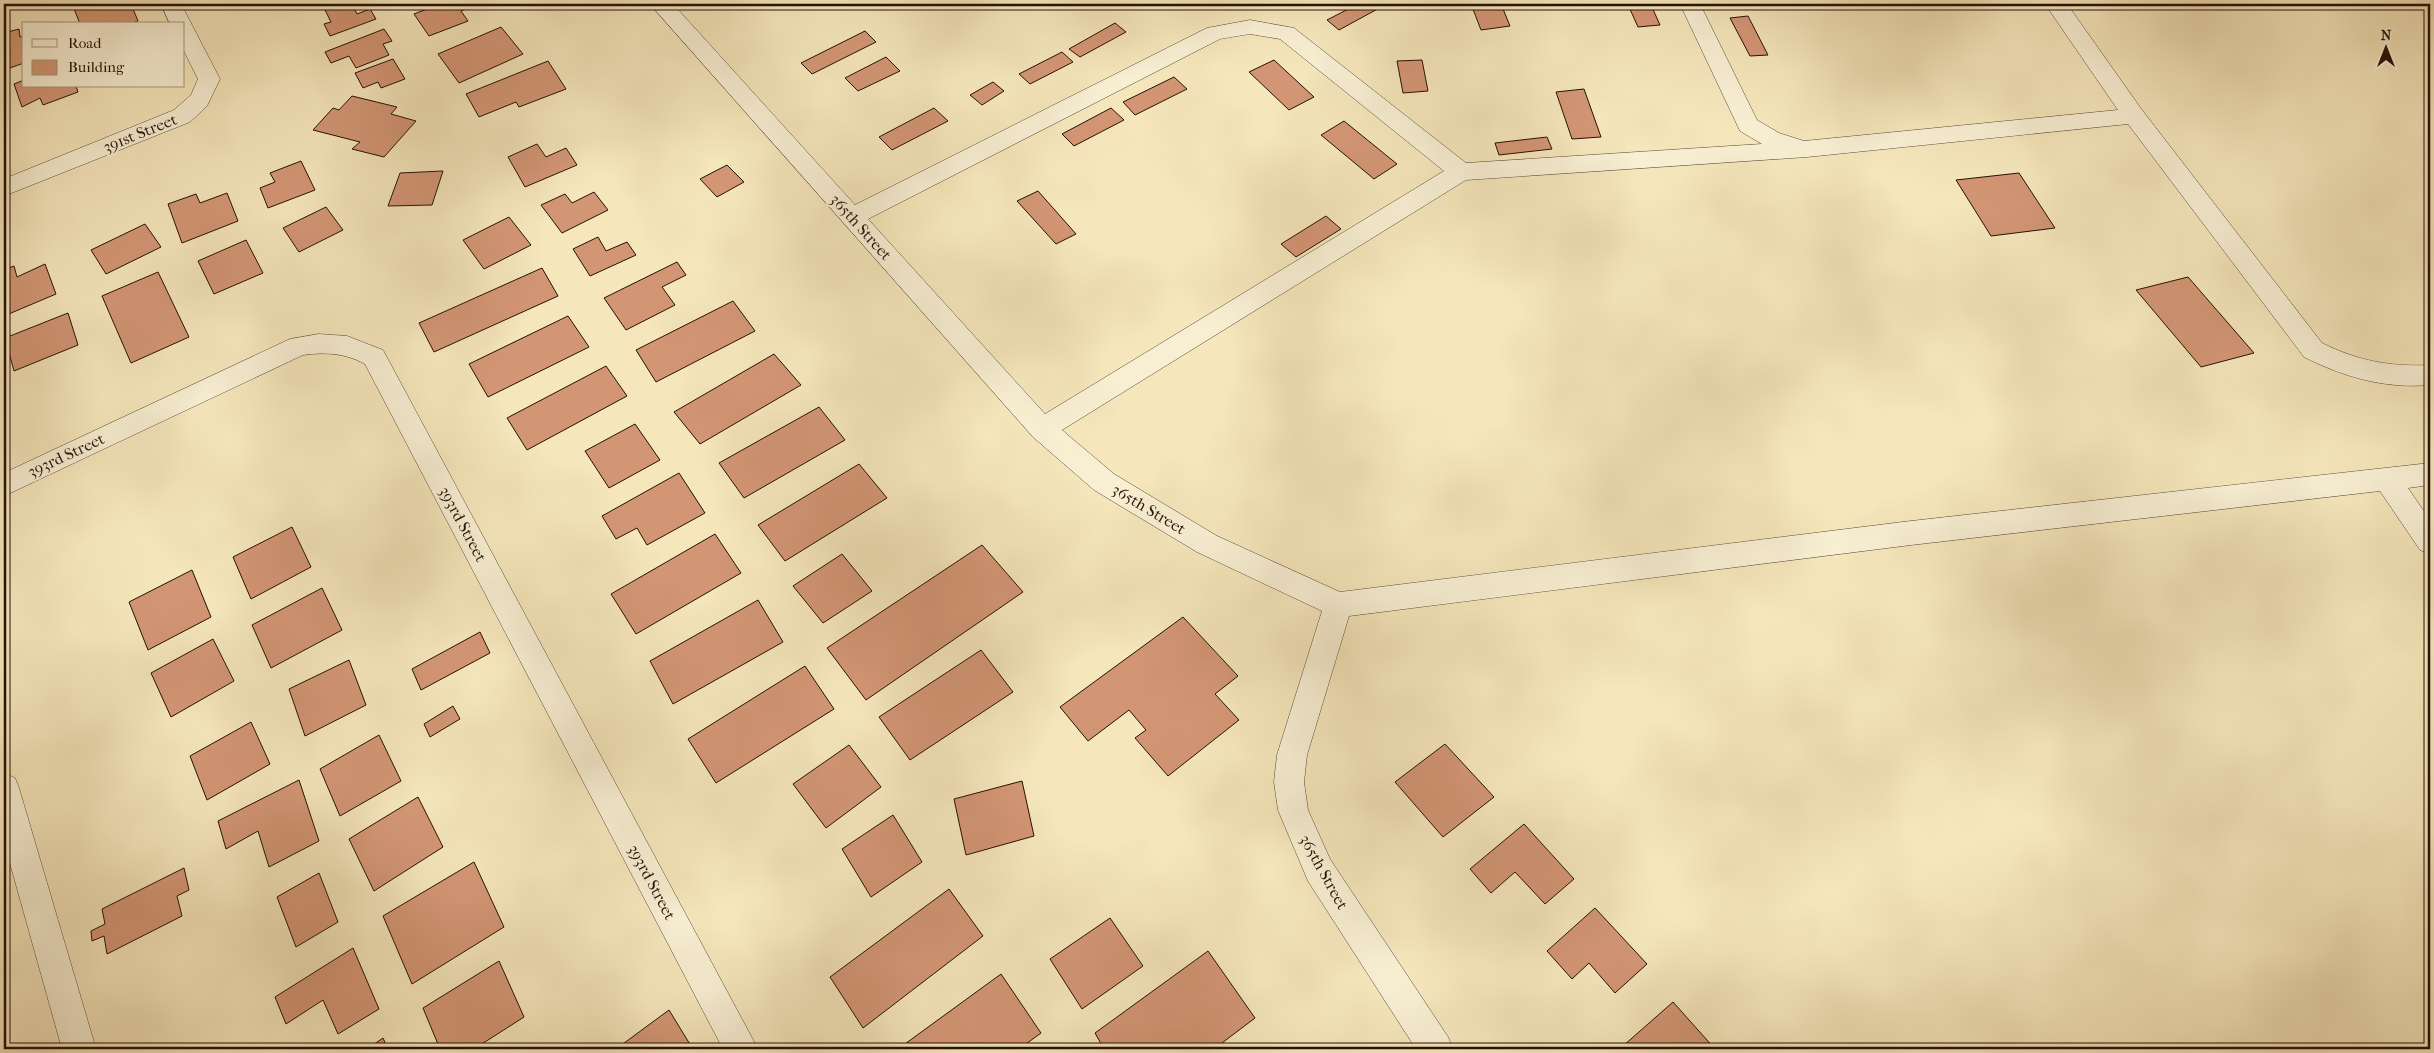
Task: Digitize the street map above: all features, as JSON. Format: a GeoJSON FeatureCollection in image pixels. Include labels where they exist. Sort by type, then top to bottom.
{"type":"FeatureCollection","features":[{"type":"Feature","properties":{"kind":"street"},"geometry":{"type":"LineString","coordinates":[[170,4],[180,22]]}},
{"type":"Feature","properties":{"kind":"street","name":"365th Street"},"geometry":{"type":"LineString","coordinates":[[661,4],[1042,430],[1104,482],[1207,544],[1338,605],[1292,755],[1289,782],[1293,810],[1319,870],[1436,1049]]}},
{"type":"Feature","properties":{"kind":"street"},"geometry":{"type":"LineString","coordinates":[[1690,4],[1748,125],[1772,139],[1807,149]]}},
{"type":"Feature","properties":{"kind":"street"},"geometry":{"type":"LineString","coordinates":[[2056,4],[2134,116],[2313,350],[2339,364],[2363,371],[2390,376],[2430,375]]}},
{"type":"Feature","properties":{"kind":"street"},"geometry":{"type":"LineString","coordinates":[[852,217],[1215,33],[1250,27],[1286,33],[1461,172]]}},
{"type":"Feature","properties":{"kind":"street","name":"391st Street"},"geometry":{"type":"LineString","coordinates":[[4,188],[182,116],[193,107],[202,99],[209,79],[185,32]]}},
{"type":"Feature","properties":{"kind":"street"},"geometry":{"type":"LineString","coordinates":[[1042,430],[1461,172],[1807,149],[2134,116]]}},
{"type":"Feature","properties":{"kind":"street","name":"393rd Street"},"geometry":{"type":"LineString","coordinates":[[4,485],[300,346],[323,342],[341,344],[361,349],[374,357],[741,1049]]}},
{"type":"Feature","properties":{"kind":"street"},"geometry":{"type":"LineString","coordinates":[[1338,605],[1911,533],[2430,474]]}},
{"type":"Feature","properties":{"kind":"street"},"geometry":{"type":"LineString","coordinates":[[2388,480],[2430,542]]}},
{"type":"Feature","properties":{"kind":"street"},"geometry":{"type":"LineString","coordinates":[[4,788],[79,1049]]}},
{"type":"Feature","properties":{"kind":"building"},"geometry":{"type":"Polygon","coordinates":[[[80,4],[131,4],[138,21],[79,22],[73,6],[80,4]]]}},
{"type":"Feature","properties":{"kind":"building"},"geometry":{"type":"Polygon","coordinates":[[[337,4],[352,4],[357,14],[370,9],[376,19],[330,36],[324,24],[331,22],[324,8],[337,4]]]}},
{"type":"Feature","properties":{"kind":"building"},"geometry":{"type":"Polygon","coordinates":[[[440,4],[478,4],[461,11],[468,21],[429,36],[414,14],[440,4]]]}},
{"type":"Feature","properties":{"kind":"building"},"geometry":{"type":"Polygon","coordinates":[[[1358,4],[1380,4],[1383,6],[1339,30],[1327,20],[1358,4]]]}},
{"type":"Feature","properties":{"kind":"building"},"geometry":{"type":"Polygon","coordinates":[[[1471,4],[1501,4],[1510,26],[1481,30],[1471,4]]]}},
{"type":"Feature","properties":{"kind":"building"},"geometry":{"type":"Polygon","coordinates":[[[1742,4],[1787,4],[1744,8],[1742,4]]]}},
{"type":"Feature","properties":{"kind":"building"},"geometry":{"type":"Polygon","coordinates":[[[1651,5],[1660,25],[1638,27],[1629,7],[1651,5]]]}},
{"type":"Feature","properties":{"kind":"building"},"geometry":{"type":"Polygon","coordinates":[[[1748,16],[1768,55],[1750,56],[1730,18],[1748,16]]]}},
{"type":"Feature","properties":{"kind":"building"},"geometry":{"type":"Polygon","coordinates":[[[1115,23],[1126,32],[1080,57],[1069,49],[1115,23]]]}},
{"type":"Feature","properties":{"kind":"building"},"geometry":{"type":"Polygon","coordinates":[[[501,27],[523,54],[459,83],[438,54],[501,27]]]}},
{"type":"Feature","properties":{"kind":"building"},"geometry":{"type":"Polygon","coordinates":[[[19,29],[20,37],[22,36],[22,64],[4,70],[4,33],[19,29]]]}},
{"type":"Feature","properties":{"kind":"building"},"geometry":{"type":"Polygon","coordinates":[[[384,29],[392,41],[383,44],[389,55],[356,68],[349,56],[331,63],[325,52],[384,29]]]}},
{"type":"Feature","properties":{"kind":"building"},"geometry":{"type":"Polygon","coordinates":[[[865,31],[876,42],[812,74],[801,63],[865,31]]]}},
{"type":"Feature","properties":{"kind":"building"},"geometry":{"type":"Polygon","coordinates":[[[1062,52],[1073,62],[1030,84],[1019,74],[1062,52]]]}},
{"type":"Feature","properties":{"kind":"building"},"geometry":{"type":"Polygon","coordinates":[[[886,57],[900,71],[858,91],[845,78],[886,57]]]}},
{"type":"Feature","properties":{"kind":"building"},"geometry":{"type":"Polygon","coordinates":[[[393,59],[405,79],[381,88],[378,82],[363,88],[355,73],[393,59]]]}},
{"type":"Feature","properties":{"kind":"building"},"geometry":{"type":"Polygon","coordinates":[[[1274,60],[1314,97],[1289,110],[1249,72],[1274,60]]]}},
{"type":"Feature","properties":{"kind":"building"},"geometry":{"type":"Polygon","coordinates":[[[1422,60],[1428,91],[1403,93],[1397,61],[1422,60]]]}},
{"type":"Feature","properties":{"kind":"building"},"geometry":{"type":"Polygon","coordinates":[[[548,61],[566,89],[519,107],[516,102],[479,117],[466,94],[548,61]]]}},
{"type":"Feature","properties":{"kind":"building"},"geometry":{"type":"Polygon","coordinates":[[[1174,77],[1187,89],[1135,115],[1123,102],[1174,77]]]}},
{"type":"Feature","properties":{"kind":"building"},"geometry":{"type":"Polygon","coordinates":[[[22,81],[22,88],[77,88],[78,92],[43,105],[40,98],[22,107],[14,84],[22,81]]]}},
{"type":"Feature","properties":{"kind":"building"},"geometry":{"type":"Polygon","coordinates":[[[993,82],[1004,91],[982,105],[970,95],[993,82]]]}},
{"type":"Feature","properties":{"kind":"building"},"geometry":{"type":"Polygon","coordinates":[[[1584,89],[1601,137],[1572,139],[1556,92],[1584,89]]]}},
{"type":"Feature","properties":{"kind":"building"},"geometry":{"type":"Polygon","coordinates":[[[352,96],[397,107],[391,114],[416,121],[384,157],[352,149],[360,142],[313,130],[333,108],[339,110],[352,96]]]}},
{"type":"Feature","properties":{"kind":"building"},"geometry":{"type":"Polygon","coordinates":[[[934,108],[948,121],[892,150],[879,137],[934,108]]]}},
{"type":"Feature","properties":{"kind":"building"},"geometry":{"type":"Polygon","coordinates":[[[1111,108],[1124,120],[1074,146],[1062,134],[1111,108]]]}},
{"type":"Feature","properties":{"kind":"building"},"geometry":{"type":"Polygon","coordinates":[[[1344,121],[1397,164],[1374,179],[1321,135],[1344,121]]]}},
{"type":"Feature","properties":{"kind":"building"},"geometry":{"type":"Polygon","coordinates":[[[1547,137],[1552,149],[1499,155],[1495,143],[1547,137]]]}},
{"type":"Feature","properties":{"kind":"building"},"geometry":{"type":"Polygon","coordinates":[[[537,144],[546,157],[566,148],[577,165],[525,187],[508,157],[537,144]]]}},
{"type":"Feature","properties":{"kind":"building"},"geometry":{"type":"Polygon","coordinates":[[[301,161],[315,190],[268,208],[260,188],[275,182],[270,173],[301,161]]]}},
{"type":"Feature","properties":{"kind":"building"},"geometry":{"type":"Polygon","coordinates":[[[727,165],[744,182],[717,197],[700,179],[727,165]]]}},
{"type":"Feature","properties":{"kind":"building"},"geometry":{"type":"Polygon","coordinates":[[[443,171],[432,205],[388,206],[400,173],[443,171]]]}},
{"type":"Feature","properties":{"kind":"building"},"geometry":{"type":"Polygon","coordinates":[[[2019,173],[2055,228],[1991,236],[1956,180],[2019,173]]]}},
{"type":"Feature","properties":{"kind":"building"},"geometry":{"type":"Polygon","coordinates":[[[1038,191],[1076,234],[1056,244],[1017,201],[1038,191]]]}},
{"type":"Feature","properties":{"kind":"building"},"geometry":{"type":"Polygon","coordinates":[[[594,192],[608,210],[562,233],[541,205],[565,194],[572,203],[594,192]]]}},
{"type":"Feature","properties":{"kind":"building"},"geometry":{"type":"Polygon","coordinates":[[[227,193],[238,221],[182,243],[168,204],[196,194],[200,203],[227,193]]]}},
{"type":"Feature","properties":{"kind":"building"},"geometry":{"type":"Polygon","coordinates":[[[326,207],[343,230],[299,252],[283,228],[326,207]]]}},
{"type":"Feature","properties":{"kind":"building"},"geometry":{"type":"Polygon","coordinates":[[[1326,216],[1341,229],[1296,257],[1281,244],[1326,216]]]}},
{"type":"Feature","properties":{"kind":"building"},"geometry":{"type":"Polygon","coordinates":[[[509,217],[531,245],[484,269],[463,240],[509,217]]]}},
{"type":"Feature","properties":{"kind":"building"},"geometry":{"type":"Polygon","coordinates":[[[145,224],[161,247],[106,274],[91,250],[145,224]]]}},
{"type":"Feature","properties":{"kind":"building"},"geometry":{"type":"Polygon","coordinates":[[[598,237],[606,251],[627,242],[636,255],[590,276],[573,249],[598,237]]]}},
{"type":"Feature","properties":{"kind":"building"},"geometry":{"type":"Polygon","coordinates":[[[246,240],[263,273],[214,294],[198,261],[246,240]]]}},
{"type":"Feature","properties":{"kind":"building"},"geometry":{"type":"Polygon","coordinates":[[[677,262],[686,275],[662,287],[675,305],[626,330],[604,298],[677,262]]]}},
{"type":"Feature","properties":{"kind":"building"},"geometry":{"type":"Polygon","coordinates":[[[45,264],[56,294],[4,316],[4,270],[14,266],[17,277],[45,264]]]}},
{"type":"Feature","properties":{"kind":"building"},"geometry":{"type":"Polygon","coordinates":[[[542,268],[558,296],[434,352],[419,323],[542,268]]]}},
{"type":"Feature","properties":{"kind":"building"},"geometry":{"type":"Polygon","coordinates":[[[158,272],[189,337],[131,363],[102,296],[158,272]]]}},
{"type":"Feature","properties":{"kind":"building"},"geometry":{"type":"Polygon","coordinates":[[[2188,277],[2254,353],[2201,367],[2136,290],[2188,277]]]}},
{"type":"Feature","properties":{"kind":"building"},"geometry":{"type":"Polygon","coordinates":[[[733,301],[755,331],[656,382],[636,350],[733,301]]]}},
{"type":"Feature","properties":{"kind":"building"},"geometry":{"type":"Polygon","coordinates":[[[68,313],[78,345],[14,371],[5,338],[68,313]]]}},
{"type":"Feature","properties":{"kind":"building"},"geometry":{"type":"Polygon","coordinates":[[[568,316],[589,347],[488,397],[469,364],[568,316]]]}},
{"type":"Feature","properties":{"kind":"building"},"geometry":{"type":"Polygon","coordinates":[[[774,354],[801,385],[700,444],[674,412],[774,354]]]}},
{"type":"Feature","properties":{"kind":"building"},"geometry":{"type":"Polygon","coordinates":[[[606,366],[627,396],[527,450],[507,418],[606,366]]]}},
{"type":"Feature","properties":{"kind":"building"},"geometry":{"type":"Polygon","coordinates":[[[819,407],[845,440],[744,498],[719,463],[819,407]]]}},
{"type":"Feature","properties":{"kind":"building"},"geometry":{"type":"Polygon","coordinates":[[[635,424],[660,460],[609,488],[585,451],[635,424]]]}},
{"type":"Feature","properties":{"kind":"building"},"geometry":{"type":"Polygon","coordinates":[[[859,464],[887,498],[785,561],[758,525],[859,464]]]}},
{"type":"Feature","properties":{"kind":"building"},"geometry":{"type":"Polygon","coordinates":[[[679,473],[705,513],[647,545],[637,528],[616,539],[602,516],[679,473]]]}},
{"type":"Feature","properties":{"kind":"building"},"geometry":{"type":"Polygon","coordinates":[[[292,527],[311,567],[251,599],[233,557],[292,527]]]}},
{"type":"Feature","properties":{"kind":"building"},"geometry":{"type":"Polygon","coordinates":[[[715,534],[741,573],[636,634],[611,594],[715,534]]]}},
{"type":"Feature","properties":{"kind":"building"},"geometry":{"type":"Polygon","coordinates":[[[982,545],[1023,592],[866,700],[827,648],[982,545]]]}},
{"type":"Feature","properties":{"kind":"building"},"geometry":{"type":"Polygon","coordinates":[[[842,554],[872,591],[823,623],[793,586],[842,554]]]}},
{"type":"Feature","properties":{"kind":"building"},"geometry":{"type":"Polygon","coordinates":[[[192,570],[211,617],[148,650],[129,602],[192,570]]]}},
{"type":"Feature","properties":{"kind":"building"},"geometry":{"type":"Polygon","coordinates":[[[322,588],[342,630],[271,668],[252,625],[322,588]]]}},
{"type":"Feature","properties":{"kind":"building"},"geometry":{"type":"Polygon","coordinates":[[[758,600],[783,642],[673,704],[650,661],[758,600]]]}},
{"type":"Feature","properties":{"kind":"building"},"geometry":{"type":"Polygon","coordinates":[[[1183,617],[1238,676],[1215,694],[1239,720],[1168,776],[1135,738],[1146,730],[1129,710],[1088,741],[1060,707],[1183,617]]]}},
{"type":"Feature","properties":{"kind":"building"},"geometry":{"type":"Polygon","coordinates":[[[480,632],[490,653],[421,690],[412,669],[480,632]]]}},
{"type":"Feature","properties":{"kind":"building"},"geometry":{"type":"Polygon","coordinates":[[[213,639],[234,681],[171,717],[151,673],[213,639]]]}},
{"type":"Feature","properties":{"kind":"building"},"geometry":{"type":"Polygon","coordinates":[[[981,650],[1013,692],[910,760],[879,717],[981,650]]]}},
{"type":"Feature","properties":{"kind":"building"},"geometry":{"type":"Polygon","coordinates":[[[349,660],[366,705],[305,736],[289,689],[349,660]]]}},
{"type":"Feature","properties":{"kind":"building"},"geometry":{"type":"Polygon","coordinates":[[[805,666],[834,709],[716,783],[688,739],[805,666]]]}},
{"type":"Feature","properties":{"kind":"building"},"geometry":{"type":"Polygon","coordinates":[[[453,706],[460,719],[430,737],[424,724],[453,706]]]}},
{"type":"Feature","properties":{"kind":"building"},"geometry":{"type":"Polygon","coordinates":[[[251,722],[270,764],[207,800],[190,756],[251,722]]]}},
{"type":"Feature","properties":{"kind":"building"},"geometry":{"type":"Polygon","coordinates":[[[379,735],[401,781],[340,816],[320,769],[379,735]]]}},
{"type":"Feature","properties":{"kind":"building"},"geometry":{"type":"Polygon","coordinates":[[[1445,744],[1494,797],[1443,837],[1395,782],[1445,744]]]}},
{"type":"Feature","properties":{"kind":"building"},"geometry":{"type":"Polygon","coordinates":[[[849,745],[881,787],[826,828],[793,784],[849,745]]]}},
{"type":"Feature","properties":{"kind":"building"},"geometry":{"type":"Polygon","coordinates":[[[299,780],[319,841],[269,867],[258,831],[226,849],[218,821],[299,780]]]}},
{"type":"Feature","properties":{"kind":"building"},"geometry":{"type":"Polygon","coordinates":[[[1022,781],[1034,836],[966,855],[954,799],[1022,781]]]}},
{"type":"Feature","properties":{"kind":"building"},"geometry":{"type":"Polygon","coordinates":[[[418,797],[443,847],[374,891],[349,839],[418,797]]]}},
{"type":"Feature","properties":{"kind":"building"},"geometry":{"type":"Polygon","coordinates":[[[893,815],[922,862],[871,897],[842,849],[893,815]]]}},
{"type":"Feature","properties":{"kind":"building"},"geometry":{"type":"Polygon","coordinates":[[[1524,824],[1574,879],[1545,904],[1515,872],[1491,893],[1470,869],[1524,824]]]}},
{"type":"Feature","properties":{"kind":"building"},"geometry":{"type":"Polygon","coordinates":[[[474,862],[504,927],[412,984],[383,916],[474,862]]]}},
{"type":"Feature","properties":{"kind":"building"},"geometry":{"type":"Polygon","coordinates":[[[184,868],[189,890],[177,896],[182,916],[107,954],[104,936],[92,941],[91,931],[105,924],[102,909],[184,868]]]}},
{"type":"Feature","properties":{"kind":"building"},"geometry":{"type":"Polygon","coordinates":[[[319,873],[338,922],[296,947],[277,897],[319,873]]]}},
{"type":"Feature","properties":{"kind":"building"},"geometry":{"type":"Polygon","coordinates":[[[949,889],[983,936],[863,1028],[830,977],[949,889]]]}},
{"type":"Feature","properties":{"kind":"building"},"geometry":{"type":"Polygon","coordinates":[[[1595,908],[1647,964],[1615,993],[1589,963],[1572,979],[1547,951],[1595,908]]]}},
{"type":"Feature","properties":{"kind":"building"},"geometry":{"type":"Polygon","coordinates":[[[1110,918],[1143,966],[1082,1009],[1050,959],[1110,918]]]}},
{"type":"Feature","properties":{"kind":"building"},"geometry":{"type":"Polygon","coordinates":[[[353,948],[379,1009],[338,1034],[323,1000],[286,1024],[275,997],[353,948]]]}},
{"type":"Feature","properties":{"kind":"building"},"geometry":{"type":"Polygon","coordinates":[[[1208,951],[1255,1018],[1214,1049],[1104,1049],[1095,1033],[1208,951]]]}},
{"type":"Feature","properties":{"kind":"building"},"geometry":{"type":"Polygon","coordinates":[[[499,961],[524,1017],[474,1049],[440,1049],[423,1008],[499,961]]]}},
{"type":"Feature","properties":{"kind":"building"},"geometry":{"type":"Polygon","coordinates":[[[1001,974],[1041,1033],[1019,1049],[898,1049],[1001,974]]]}},
{"type":"Feature","properties":{"kind":"building"},"geometry":{"type":"Polygon","coordinates":[[[1673,1002],[1715,1049],[1626,1049],[1623,1046],[1673,1002]]]}},
{"type":"Feature","properties":{"kind":"building"},"geometry":{"type":"Polygon","coordinates":[[[669,1010],[691,1046],[687,1049],[616,1049],[669,1010]]]}},
{"type":"Feature","properties":{"kind":"building"},"geometry":{"type":"Polygon","coordinates":[[[383,1038],[388,1049],[367,1049],[383,1038]]]}}]}
